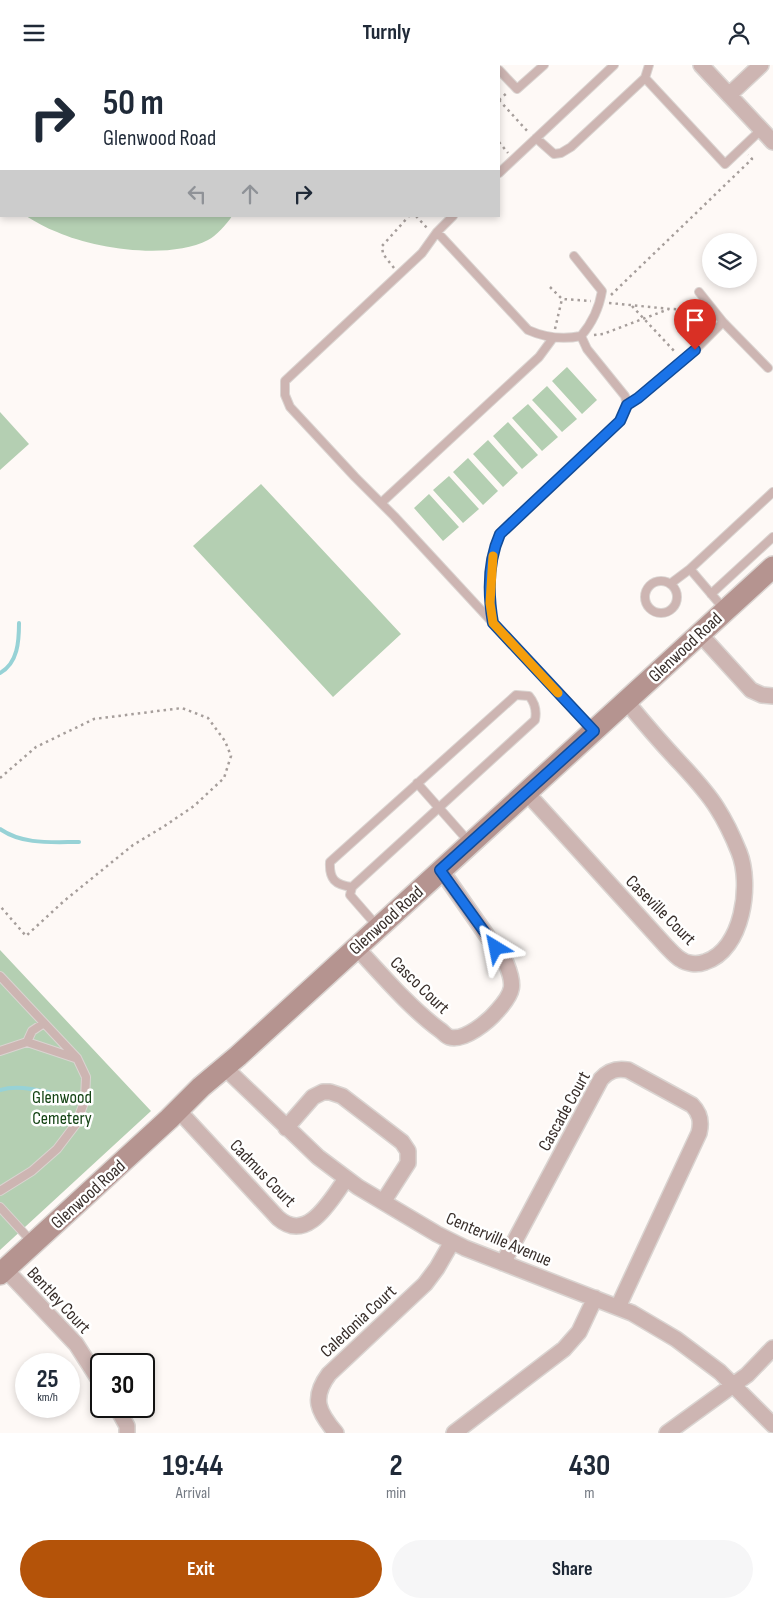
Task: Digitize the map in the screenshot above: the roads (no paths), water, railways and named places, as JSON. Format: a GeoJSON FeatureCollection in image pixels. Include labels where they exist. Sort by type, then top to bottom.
{"type":"FeatureCollection","features":[{"type":"Feature","properties":{"kind":"street"},"geometry":{"type":"LineString","coordinates":[[701,65],[773,141]]}},
{"type":"Feature","properties":{"kind":"street"},"geometry":{"type":"LineString","coordinates":[[729,95],[762,65]]}},
{"type":"Feature","properties":{"kind":"street","name":"Glenwood Road"},"geometry":{"type":"LineString","coordinates":[[2,1271],[201,1087],[773,567]]}},
{"type":"Feature","properties":{"kind":"street"},"geometry":{"type":"LineString","coordinates":[[700,634],[750,690],[762,695],[773,696]]}},
{"type":"Feature","properties":{"kind":"street","name":"Caseville Court"},"geometry":{"type":"LineString","coordinates":[[526,792],[666,946],[681,960],[700,964],[714,958],[723,951],[736,930],[744,905],[745,886],[740,855],[724,820],[705,791],[626,701]]}},
{"type":"Feature","properties":{"kind":"street","name":"Casco Court"},"geometry":{"type":"LineString","coordinates":[[356,947],[430,1023],[450,1037],[461,1037],[473,1031],[495,1013],[507,1000],[512,989],[512,977],[506,963],[440,870]]}},
{"type":"Feature","properties":{"kind":"street","name":"Centerville Avenue"},"geometry":{"type":"LineString","coordinates":[[224,1067],[286,1128],[346,1179],[452,1242],[632,1313],[676,1339],[720,1372],[773,1425]]}},
{"type":"Feature","properties":{"kind":"street","name":"Cascade Court"},"geometry":{"type":"LineString","coordinates":[[503,1263],[602,1079],[612,1070],[620,1068],[628,1070],[692,1105],[699,1114],[701,1125],[618,1307]]}},
{"type":"Feature","properties":{"kind":"street"},"geometry":{"type":"LineString","coordinates":[[286,1128],[316,1094],[330,1092],[342,1096],[402,1143],[408,1151],[408,1163],[383,1202]]}},
{"type":"Feature","properties":{"kind":"street","name":"Cadmus Court"},"geometry":{"type":"LineString","coordinates":[[178,1110],[278,1218],[288,1225],[301,1226],[314,1220],[346,1179]]}},
{"type":"Feature","properties":{"kind":"street","name":"Caledonia Court"},"geometry":{"type":"LineString","coordinates":[[336,1433],[320,1412],[318,1397],[322,1382],[425,1284],[452,1242]]}},
{"type":"Feature","properties":{"kind":"street","name":"Bentley Court"},"geometry":{"type":"LineString","coordinates":[[2,1271],[76,1343],[90,1365]]}},
{"type":"Feature","properties":{"kind":"street"},"geometry":{"type":"LineString","coordinates":[[454,1433],[564,1349],[579,1332],[595,1298]]}},
{"type":"Feature","properties":{"kind":"street"},"geometry":{"type":"LineString","coordinates":[[668,1433],[747,1375],[773,1349]]}},
{"type":"Feature","properties":{"kind":"street"},"geometry":{"type":"LineString","coordinates":[[123,1418],[127,1426],[127,1433]]}},
{"type":"Feature","properties":{"kind":"lane"},"geometry":{"type":"LineString","coordinates":[[500,71],[518,89],[544,65]]}},
{"type":"Feature","properties":{"kind":"lane"},"geometry":{"type":"LineString","coordinates":[[500,172],[614,65]]}},
{"type":"Feature","properties":{"kind":"lane"},"geometry":{"type":"LineString","coordinates":[[536,139],[554,154],[561,153],[571,147],[645,78],[649,65]]}},
{"type":"Feature","properties":{"kind":"lane"},"geometry":{"type":"LineString","coordinates":[[645,78],[725,164],[762,129]]}},
{"type":"Feature","properties":{"kind":"lane"},"geometry":{"type":"LineString","coordinates":[[452,217],[435,233],[422,253],[285,381],[284,395],[290,407],[594,731]]}},
{"type":"Feature","properties":{"kind":"lane"},"geometry":{"type":"LineString","coordinates":[[435,233],[528,330],[542,337],[567,339],[582,336],[592,324],[602,291],[574,256]]}},
{"type":"Feature","properties":{"kind":"lane"},"geometry":{"type":"LineString","coordinates":[[699,292],[723,322],[768,369]]}},
{"type":"Feature","properties":{"kind":"lane"},"geometry":{"type":"LineString","coordinates":[[493,623],[490,603],[490,578],[494,547],[500,534],[620,421],[627,405],[638,398],[723,322]]}},
{"type":"Feature","properties":{"kind":"lane"},"geometry":{"type":"LineString","coordinates":[[582,336],[588,349],[625,396],[627,405]]}},
{"type":"Feature","properties":{"kind":"lane"},"geometry":{"type":"LineString","coordinates":[[381,503],[539,357],[553,338]]}},
{"type":"Feature","properties":{"kind":"lane"},"geometry":{"type":"LineString","coordinates":[[670,584],[690,569],[773,492]]}},
{"type":"Feature","properties":{"kind":"lane"},"geometry":{"type":"LineString","coordinates":[[711,594],[773,537]]}},
{"type":"Feature","properties":{"kind":"lane"},"geometry":{"type":"LineString","coordinates":[[690,569],[725,611]]}},
{"type":"Feature","properties":{"kind":"lane"},"geometry":{"type":"LineString","coordinates":[[660,581],[670,584],[677,598],[673,607],[665,613],[650,609],[645,595],[650,585],[660,581]]}},
{"type":"Feature","properties":{"kind":"lane"},"geometry":{"type":"LineString","coordinates":[[352,887],[342,886],[336,881],[329,872],[330,862],[516,695],[529,696],[534,703],[535,720],[352,887],[350,895],[378,927]]}},
{"type":"Feature","properties":{"kind":"lane"},"geometry":{"type":"LineString","coordinates":[[418,783],[470,843]]}},
{"type":"Feature","properties":{"kind":"lane"},"geometry":{"type":"LineString","coordinates":[[0,976],[77,1058],[86,1077],[85,1100],[76,1124],[57,1149],[32,1171],[0,1191]]}},
{"type":"Feature","properties":{"kind":"lane"},"geometry":{"type":"LineString","coordinates":[[27,1042],[32,1031],[44,1023]]}},
{"type":"Feature","properties":{"kind":"lane"},"geometry":{"type":"LineString","coordinates":[[0,1051],[27,1042],[77,1058]]}},
{"type":"Feature","properties":{"kind":"lane"},"geometry":{"type":"LineString","coordinates":[[0,1207],[34,1243]]}},
{"type":"Feature","properties":{"kind":"waterway"},"geometry":{"type":"LineString","coordinates":[[0,673],[6,669],[14,658],[18,644],[19,623]]}},
{"type":"Feature","properties":{"kind":"waterway"},"geometry":{"type":"LineString","coordinates":[[0,829],[18,838],[28,840],[79,842]]}},
{"type":"Feature","properties":{"kind":"waterway"},"geometry":{"type":"LineString","coordinates":[[0,1090],[22,1088],[58,1094]]}},
{"type":"Feature","properties":{"kind":"park label","name":"Glenwood Cemetery"},"geometry":{"type":"Point","coordinates":[62,1108]}}]}
